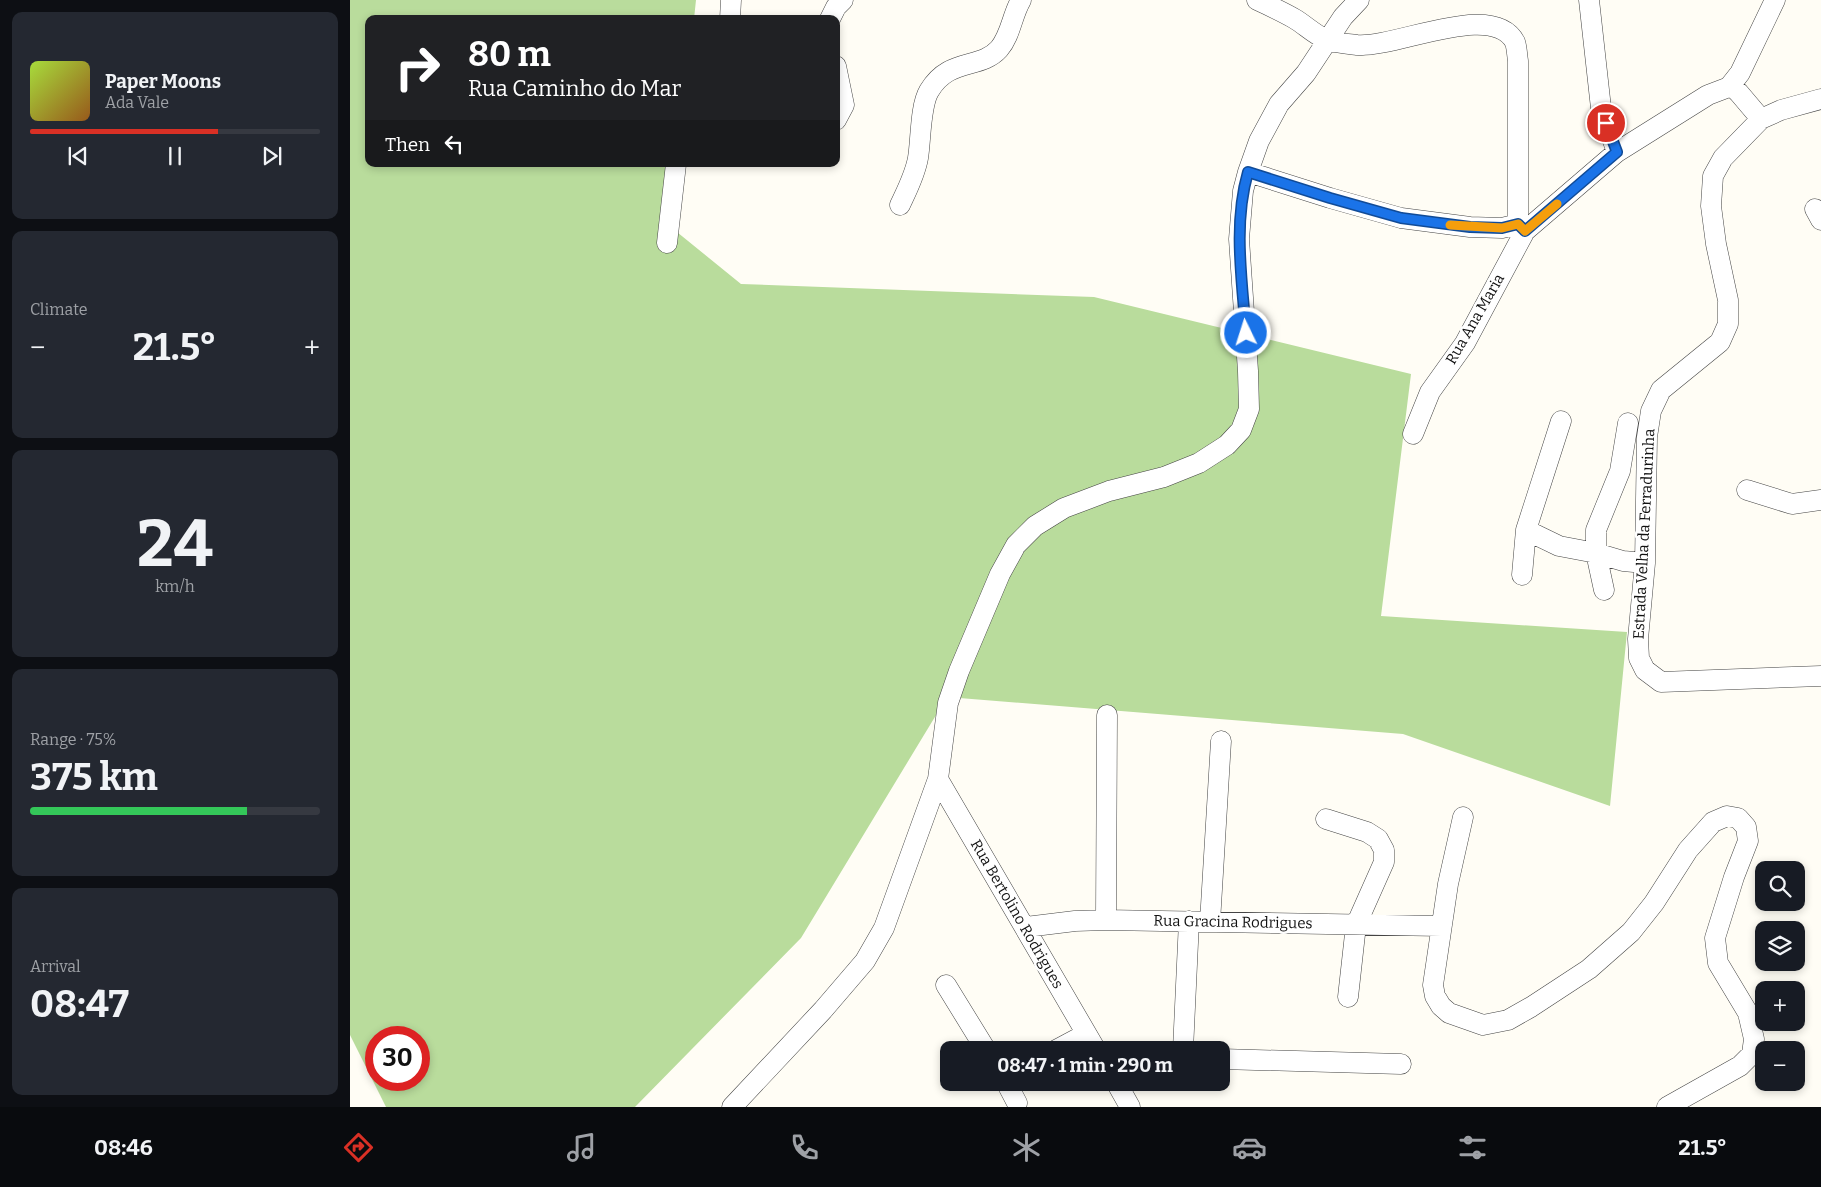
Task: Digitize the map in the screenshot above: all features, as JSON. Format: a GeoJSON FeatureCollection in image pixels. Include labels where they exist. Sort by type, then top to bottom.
{"type":"FeatureCollection","features":[{"type":"Feature","properties":{"kind":"street"},"geometry":{"type":"LineString","coordinates":[[730,15],[731,0]]}},
{"type":"Feature","properties":{"kind":"street"},"geometry":{"type":"LineString","coordinates":[[832,15],[836,6],[843,0]]}},
{"type":"Feature","properties":{"kind":"street"},"geometry":{"type":"LineString","coordinates":[[900,205],[914,176],[918,158],[919,136],[928,93],[938,78],[952,68],[988,58],[999,49],[1007,36],[1021,0]]}},
{"type":"Feature","properties":{"kind":"street"},"geometry":{"type":"LineString","coordinates":[[1257,0],[1294,19],[1327,40],[1359,45],[1396,38],[1440,23],[1459,19],[1483,18],[1504,26],[1515,42],[1518,61],[1522,228]]}},
{"type":"Feature","properties":{"kind":"street"},"geometry":{"type":"LineString","coordinates":[[732,1107],[823,1010],[865,960],[884,928],[938,779],[948,703],[959,671],[1000,574],[1016,545],[1035,526],[1064,508],[1109,491],[1164,478],[1199,464],[1227,445],[1241,430],[1249,410],[1239,239],[1243,191],[1248,172],[1259,141],[1279,104],[1306,73],[1343,17],[1360,0]]}},
{"type":"Feature","properties":{"kind":"street"},"geometry":{"type":"LineString","coordinates":[[1589,0],[1601,108],[1617,152]]}},
{"type":"Feature","properties":{"kind":"street"},"geometry":{"type":"LineString","coordinates":[[1248,172],[1401,218],[1470,227],[1522,228],[1617,152],[1708,96],[1729,87],[1740,73],[1775,0]]}},
{"type":"Feature","properties":{"kind":"street"},"geometry":{"type":"LineString","coordinates":[[840,86],[844,105],[840,112]]}},
{"type":"Feature","properties":{"kind":"street"},"geometry":{"type":"LineString","coordinates":[[1729,87],[1739,92],[1761,119],[1781,110],[1821,99]]}},
{"type":"Feature","properties":{"kind":"street","name":"Estrada Velha da Ferradurinha"},"geometry":{"type":"LineString","coordinates":[[1761,119],[1723,158],[1712,176],[1711,206],[1716,244],[1728,300],[1728,324],[1720,342],[1662,390],[1651,411],[1647,446],[1645,563],[1638,639],[1639,658],[1645,670],[1660,682],[1821,676]]}},
{"type":"Feature","properties":{"kind":"street"},"geometry":{"type":"LineString","coordinates":[[668,243],[676,167]]}},
{"type":"Feature","properties":{"kind":"street","name":"Rua Ana Maria"},"geometry":{"type":"LineString","coordinates":[[1413,434],[1430,392],[1465,343],[1522,228]]}},
{"type":"Feature","properties":{"kind":"street"},"geometry":{"type":"LineString","coordinates":[[1522,575],[1526,530],[1561,421]]}},
{"type":"Feature","properties":{"kind":"street"},"geometry":{"type":"LineString","coordinates":[[1604,590],[1596,553],[1596,530],[1620,471],[1628,424]]}},
{"type":"Feature","properties":{"kind":"street"},"geometry":{"type":"LineString","coordinates":[[1748,490],[1792,504],[1821,500]]}},
{"type":"Feature","properties":{"kind":"street"},"geometry":{"type":"LineString","coordinates":[[1526,530],[1559,546],[1596,553],[1623,561],[1645,563]]}},
{"type":"Feature","properties":{"kind":"street"},"geometry":{"type":"LineString","coordinates":[[1106,920],[1107,715]]}},
{"type":"Feature","properties":{"kind":"street"},"geometry":{"type":"LineString","coordinates":[[1210,922],[1221,740]]}},
{"type":"Feature","properties":{"kind":"street","name":"Rua Bertolino Rodrigues"},"geometry":{"type":"LineString","coordinates":[[938,779],[1090,1041]]}},
{"type":"Feature","properties":{"kind":"street"},"geometry":{"type":"LineString","coordinates":[[1463,817],[1448,884],[1433,985],[1435,996],[1441,1006],[1449,1013],[1483,1025],[1508,1020],[1531,1007],[1589,969],[1631,932],[1654,903],[1688,850],[1713,822],[1727,816],[1738,818],[1746,828],[1748,841],[1734,877],[1716,938],[1718,963],[1748,1013],[1754,1039],[1752,1054],[1740,1066],[1667,1107]]}},
{"type":"Feature","properties":{"kind":"street"},"geometry":{"type":"LineString","coordinates":[[1326,819],[1367,832],[1378,839],[1384,850],[1384,862],[1356,925],[1348,997]]}},
{"type":"Feature","properties":{"kind":"street","name":"Rua Gracina Rodrigues"},"geometry":{"type":"LineString","coordinates":[[1026,928],[1075,921],[1106,920],[1441,926]]}},
{"type":"Feature","properties":{"kind":"street"},"geometry":{"type":"LineString","coordinates":[[1183,1041],[1189,920]]}},
{"type":"Feature","properties":{"kind":"street"},"geometry":{"type":"LineString","coordinates":[[946,985],[980,1041]]}},
{"type":"Feature","properties":{"kind":"street"},"geometry":{"type":"LineString","coordinates":[[1230,1059],[1401,1064]]}},
{"type":"Feature","properties":{"kind":"street"},"geometry":{"type":"LineString","coordinates":[[1011,1091],[1018,1103]]}},
{"type":"Feature","properties":{"kind":"street"},"geometry":{"type":"LineString","coordinates":[[1121,1091],[1130,1107]]}},
{"type":"Feature","properties":{"kind":"green space"},"geometry":{"type":"Polygon","coordinates":[[[350,0],[696,0],[694,15],[365,15],[365,167],[679,167],[672,228],[741,284],[1094,297],[1411,374],[1381,616],[1627,632],[1610,806],[1403,734],[947,697],[801,938],[635,1107],[386,1107],[378,1091],[430,1091],[430,1026],[365,1026],[365,1065],[350,1035],[350,0]]]}},
{"type":"Feature","properties":{"kind":"slow traffic"},"geometry":{"type":"LineString","coordinates":[[1450,225],[1502,228],[1518,224],[1525,231],[1557,204]]}},
{"type":"Feature","properties":{"kind":"route"},"geometry":{"type":"LineString","coordinates":[[1246,333],[1239,239],[1243,191],[1248,172],[1401,218],[1470,227],[1502,228],[1518,224],[1525,231],[1617,152],[1606,123]]}}]}
